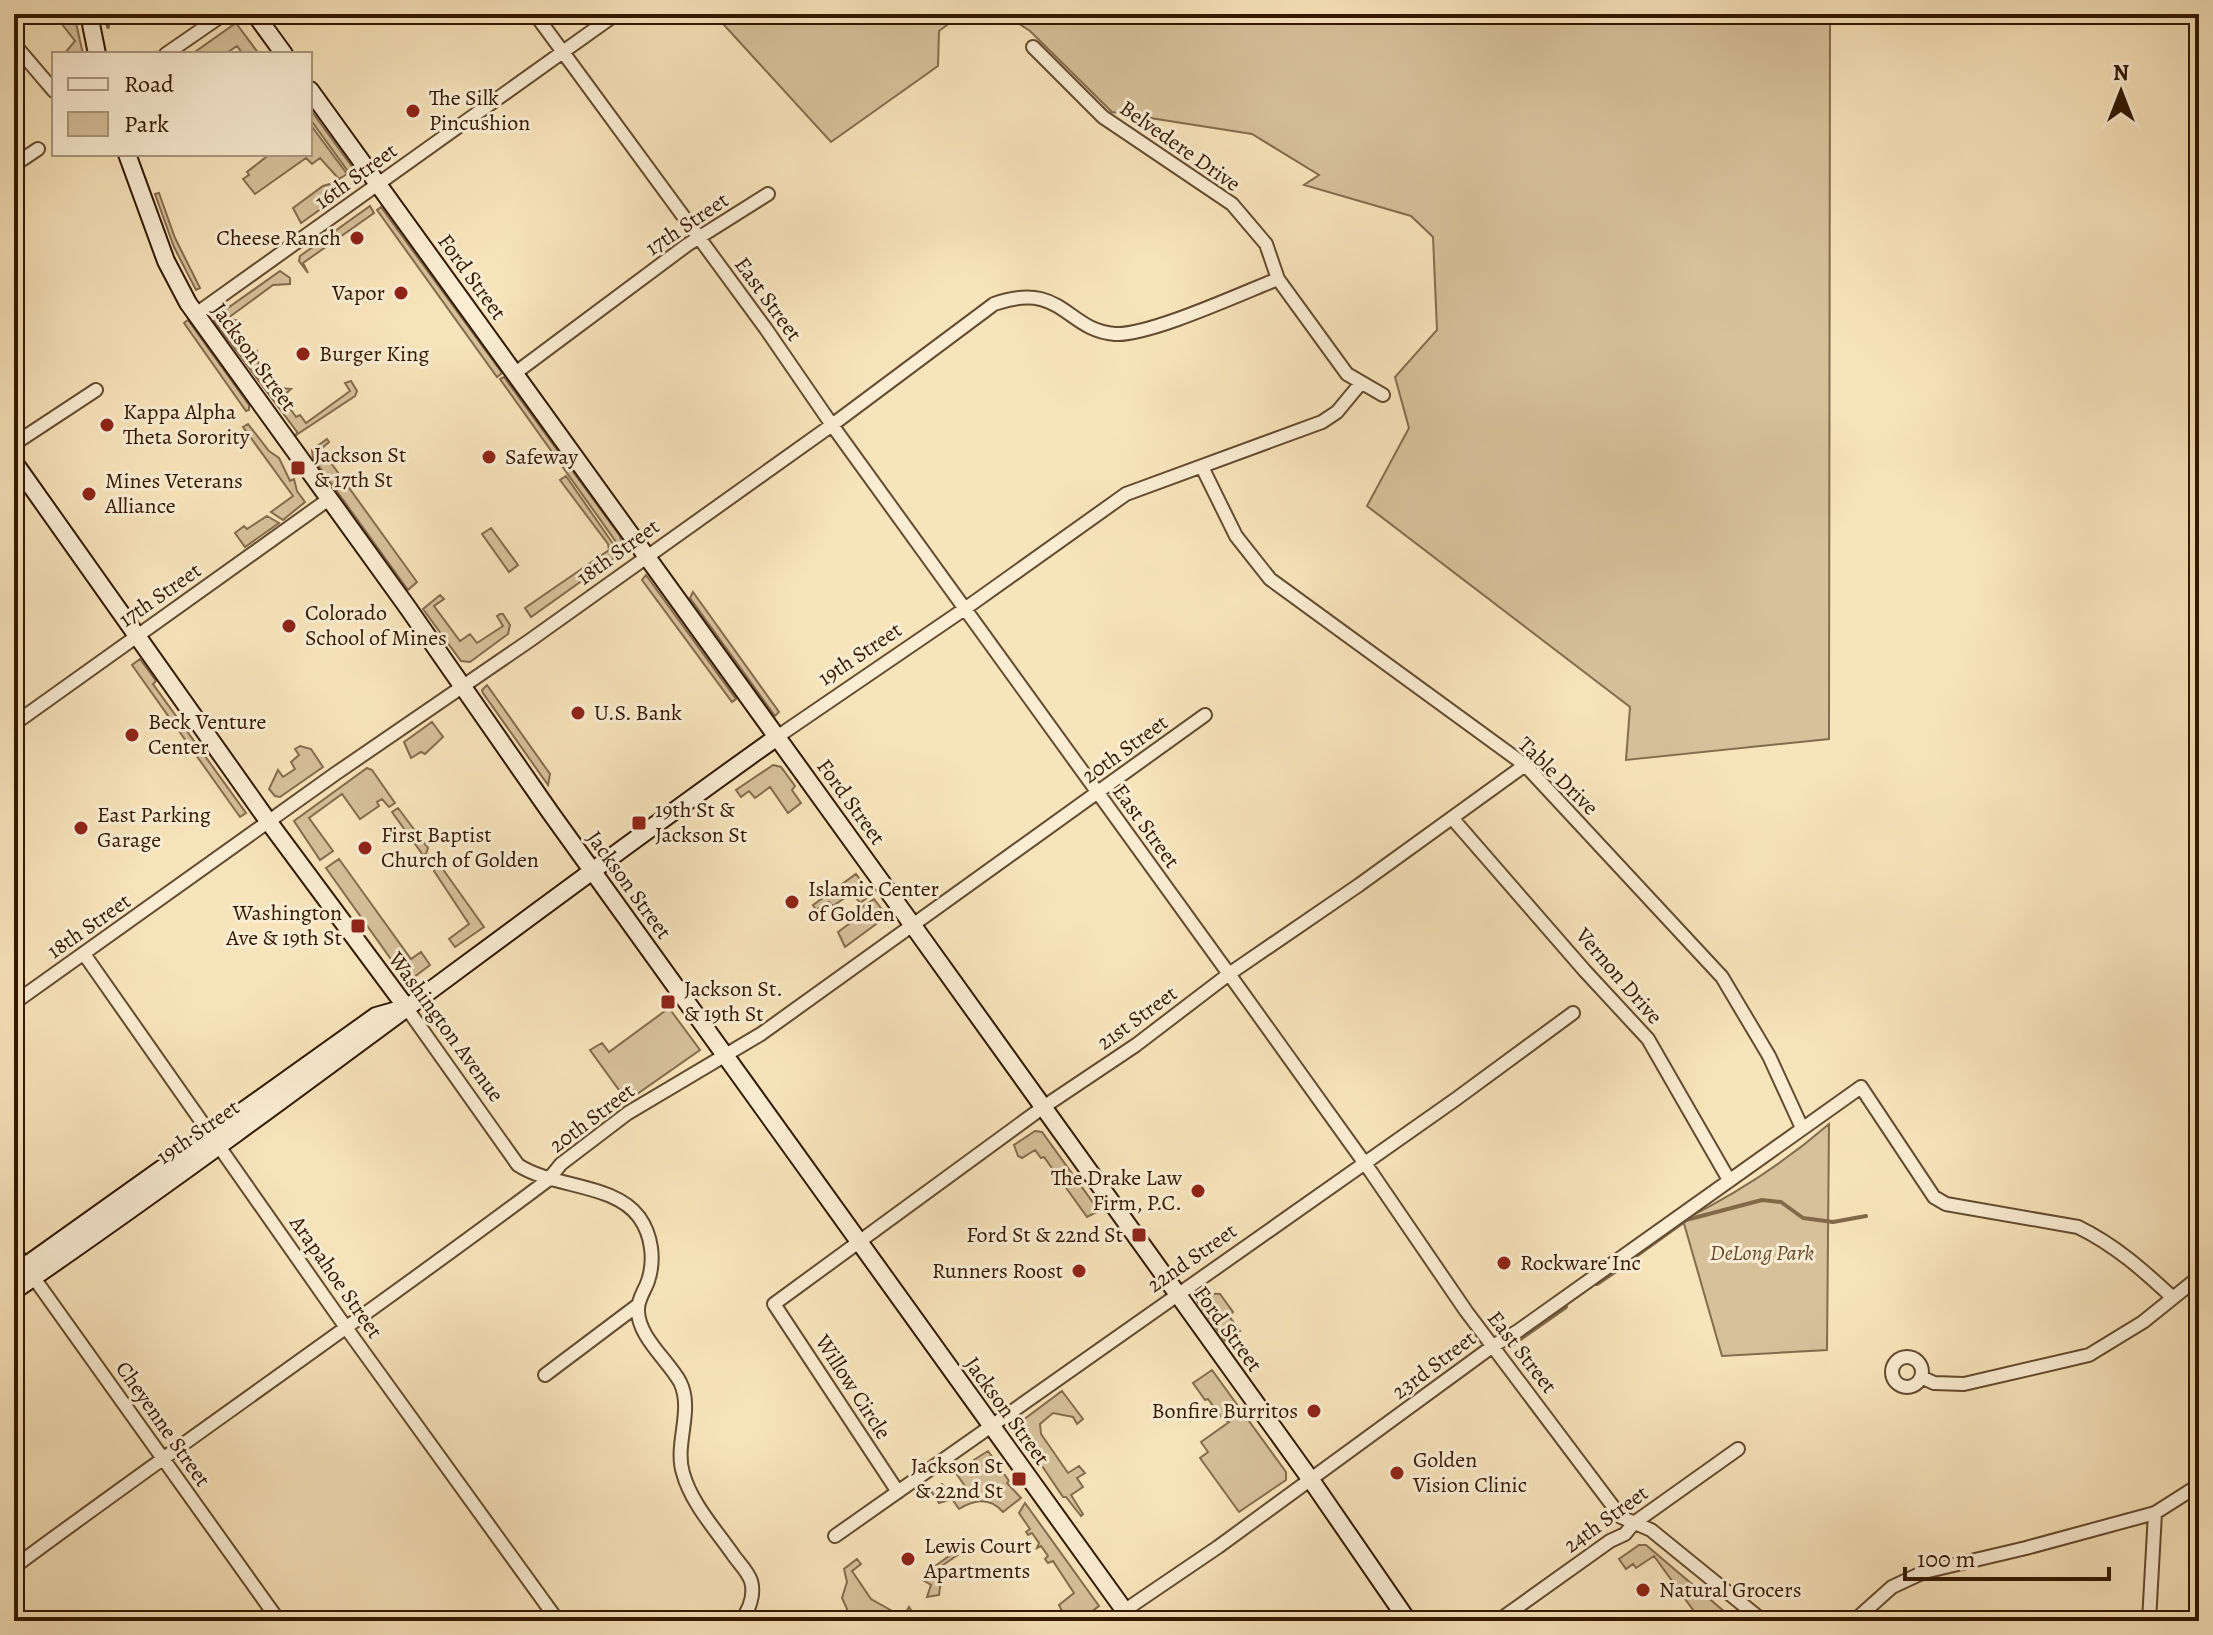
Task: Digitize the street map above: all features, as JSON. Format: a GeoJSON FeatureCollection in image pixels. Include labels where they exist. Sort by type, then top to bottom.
{"type":"FeatureCollection","features":[{"type":"Feature","properties":{"kind":"main road"},"geometry":{"type":"LineString","coordinates":[[89,14],[97,52]]}},
{"type":"Feature","properties":{"kind":"main road"},"geometry":{"type":"LineString","coordinates":[[255,14],[283,52]]}},
{"type":"Feature","properties":{"kind":"main road","name":"Ford Street"},"geometry":{"type":"LineString","coordinates":[[312,93],[1311,1480],[1408,1621]]}},
{"type":"Feature","properties":{"kind":"main road","name":"Jackson Street"},"geometry":{"type":"LineString","coordinates":[[128,156],[166,261],[196,314],[1128,1616]]}},
{"type":"Feature","properties":{"kind":"main road","name":"Washington Avenue"},"geometry":{"type":"LineString","coordinates":[[14,462],[268,821],[406,1007]]}},
{"type":"Feature","properties":{"kind":"main road","name":"19th Street"},"geometry":{"type":"LineString","coordinates":[[14,1291],[24,1272],[215,1139],[376,1016],[406,1007],[777,737]]}},
{"type":"Feature","properties":{"kind":"street"},"geometry":{"type":"LineString","coordinates":[[169,52],[224,14]]}},
{"type":"Feature","properties":{"kind":"street","name":"East Street"},"geometry":{"type":"LineString","coordinates":[[535,14],[1229,974],[1466,1311],[1621,1517],[1651,1530],[1763,1621]]}},
{"type":"Feature","properties":{"kind":"street","name":"16th Street"},"geometry":{"type":"LineString","coordinates":[[196,314],[616,14]]}},
{"type":"Feature","properties":{"kind":"street"},"geometry":{"type":"LineString","coordinates":[[14,44],[52,89]]}},
{"type":"Feature","properties":{"kind":"street","name":"Belvedere Drive"},"geometry":{"type":"LineString","coordinates":[[1033,47],[1103,117],[1232,204],[1266,244],[1278,279],[1347,374],[1383,395]]}},
{"type":"Feature","properties":{"kind":"street"},"geometry":{"type":"LineString","coordinates":[[14,165],[38,149]]}},
{"type":"Feature","properties":{"kind":"street","name":"17th Street"},"geometry":{"type":"LineString","coordinates":[[514,374],[698,238],[768,194]]}},
{"type":"Feature","properties":{"kind":"street","name":"18th Street"},"geometry":{"type":"LineString","coordinates":[[14,1003],[832,425],[986,309],[1016,297],[1041,298],[1067,310],[1089,326],[1113,334],[1125,333],[1164,323],[1278,279]]}},
{"type":"Feature","properties":{"kind":"street","name":"19th Street"},"geometry":{"type":"LineString","coordinates":[[777,737],[1126,494],[1322,422],[1337,412],[1361,383]]}},
{"type":"Feature","properties":{"kind":"street"},"geometry":{"type":"LineString","coordinates":[[14,444],[96,390]]}},
{"type":"Feature","properties":{"kind":"street","name":"Table Drive"},"geometry":{"type":"LineString","coordinates":[[1202,467],[1236,536],[1270,579],[1525,765],[1722,977],[1769,1056],[1802,1128]]}},
{"type":"Feature","properties":{"kind":"street","name":"17th Street"},"geometry":{"type":"LineString","coordinates":[[14,724],[329,499]]}},
{"type":"Feature","properties":{"kind":"street","name":"20th Street"},"geometry":{"type":"LineString","coordinates":[[14,1567],[163,1457],[347,1329],[548,1180],[561,1164],[628,1113],[761,1034],[1205,715]]}},
{"type":"Feature","properties":{"kind":"street","name":"21st Street"},"geometry":{"type":"LineString","coordinates":[[774,1304],[1042,1108],[1136,1045],[1229,974],[1525,765]]}},
{"type":"Feature","properties":{"kind":"street","name":"Vernon Drive"},"geometry":{"type":"LineString","coordinates":[[1452,818],[1648,1039],[1729,1180]]}},
{"type":"Feature","properties":{"kind":"street","name":"Arapahoe Street"},"geometry":{"type":"LineString","coordinates":[[84,954],[347,1329],[558,1621]]}},
{"type":"Feature","properties":{"kind":"street","name":"Washington Avenue"},"geometry":{"type":"LineString","coordinates":[[406,1007],[518,1165],[548,1180],[613,1196],[625,1202],[641,1220],[652,1255],[649,1279],[638,1305]]}},
{"type":"Feature","properties":{"kind":"street","name":"22nd Street"},"geometry":{"type":"LineString","coordinates":[[835,1536],[1573,1013]]}},
{"type":"Feature","properties":{"kind":"street","name":"23rd Street"},"geometry":{"type":"LineString","coordinates":[[1109,1621],[1128,1616],[1493,1346],[1861,1087],[1934,1197],[1946,1204],[2078,1227],[2134,1261],[2173,1298]]}},
{"type":"Feature","properties":{"kind":"street","name":"Cheyenne Street"},"geometry":{"type":"LineString","coordinates":[[14,1250],[24,1272],[163,1457],[279,1621]]}},
{"type":"Feature","properties":{"kind":"street"},"geometry":{"type":"LineString","coordinates":[[1921,1377],[1934,1383],[1964,1384],[2089,1355],[2143,1322],[2199,1277]]}},
{"type":"Feature","properties":{"kind":"street","name":"Willow Circle"},"geometry":{"type":"LineString","coordinates":[[774,1304],[898,1492]]}},
{"type":"Feature","properties":{"kind":"street"},"geometry":{"type":"LineString","coordinates":[[545,1375],[638,1305]]}},
{"type":"Feature","properties":{"kind":"street"},"geometry":{"type":"LineString","coordinates":[[638,1305],[638,1318],[644,1330],[681,1384],[682,1472],[694,1498],[750,1579],[751,1600],[741,1621]]}},
{"type":"Feature","properties":{"kind":"street","name":"24th Street"},"geometry":{"type":"LineString","coordinates":[[1498,1621],[1610,1541],[1625,1534],[1634,1523],[1738,1449]]}},
{"type":"Feature","properties":{"kind":"street"},"geometry":{"type":"LineString","coordinates":[[1854,1621],[1892,1587],[1924,1572],[2155,1513],[2199,1485]]}},
{"type":"Feature","properties":{"kind":"street"},"geometry":{"type":"LineString","coordinates":[[2149,1621],[2155,1513]]}},
{"type":"Feature","properties":{"kind":"green space"},"geometry":{"type":"Polygon","coordinates":[[[54,14],[74,14],[83,52],[66,52],[75,41],[54,14]]]}},
{"type":"Feature","properties":{"kind":"green space"},"geometry":{"type":"Polygon","coordinates":[[[714,14],[962,14],[939,31],[938,66],[831,142],[714,14]]]}},
{"type":"Feature","properties":{"kind":"green space"},"geometry":{"type":"Polygon","coordinates":[[[1004,14],[1830,14],[1829,739],[1626,760],[1630,707],[1367,506],[1409,428],[1395,377],[1437,330],[1433,237],[1411,216],[1304,185],[1319,175],[1252,134],[1112,112],[1030,31],[1004,14]]]}},
{"type":"Feature","properties":{"kind":"green space"},"geometry":{"type":"Polygon","coordinates":[[[236,23],[258,52],[242,52],[237,46],[228,52],[195,52],[236,23]]]}},
{"type":"Feature","properties":{"kind":"green space"},"geometry":{"type":"Polygon","coordinates":[[[312,112],[361,179],[358,185],[312,122],[312,112]]]}},
{"type":"Feature","properties":{"kind":"green space"},"geometry":{"type":"Polygon","coordinates":[[[312,127],[347,174],[339,179],[320,158],[312,164],[306,158],[255,194],[243,179],[266,157],[312,156],[312,127]]]}},
{"type":"Feature","properties":{"kind":"green space"},"geometry":{"type":"Polygon","coordinates":[[[330,184],[339,196],[301,223],[293,208],[330,184]]]}},
{"type":"Feature","properties":{"kind":"green space"},"geometry":{"type":"Polygon","coordinates":[[[159,193],[175,238],[200,288],[196,290],[174,247],[155,194],[159,193]]]}},
{"type":"Feature","properties":{"kind":"green space"},"geometry":{"type":"Polygon","coordinates":[[[370,206],[374,213],[303,263],[308,273],[299,261],[300,256],[370,206]]]}},
{"type":"Feature","properties":{"kind":"green space"},"geometry":{"type":"Polygon","coordinates":[[[381,207],[502,373],[497,377],[377,210],[381,207]]]}},
{"type":"Feature","properties":{"kind":"green space"},"geometry":{"type":"Polygon","coordinates":[[[280,271],[290,278],[290,284],[273,285],[228,318],[242,322],[230,331],[248,357],[257,351],[259,370],[271,387],[291,389],[282,397],[296,417],[300,415],[306,423],[350,391],[345,383],[351,381],[357,391],[355,396],[296,435],[297,432],[214,321],[280,271]]]}},
{"type":"Feature","properties":{"kind":"green space"},"geometry":{"type":"Polygon","coordinates":[[[188,320],[249,405],[249,410],[246,411],[184,323],[188,320]]]}},
{"type":"Feature","properties":{"kind":"green space"},"geometry":{"type":"Polygon","coordinates":[[[504,377],[620,536],[623,547],[619,546],[500,379],[504,377]]]}},
{"type":"Feature","properties":{"kind":"green space"},"geometry":{"type":"Polygon","coordinates":[[[248,424],[269,451],[279,458],[305,502],[283,520],[271,512],[293,496],[243,427],[248,424]]]}},
{"type":"Feature","properties":{"kind":"green space"},"geometry":{"type":"Polygon","coordinates":[[[327,439],[329,442],[321,449],[417,582],[408,590],[313,458],[312,450],[327,439]]]}},
{"type":"Feature","properties":{"kind":"green space"},"geometry":{"type":"Polygon","coordinates":[[[566,476],[618,555],[531,617],[525,608],[609,550],[608,544],[560,480],[566,476]]]}},
{"type":"Feature","properties":{"kind":"green space"},"geometry":{"type":"Polygon","coordinates":[[[267,516],[279,523],[245,547],[235,533],[267,516]]]}},
{"type":"Feature","properties":{"kind":"green space"},"geometry":{"type":"Polygon","coordinates":[[[491,528],[518,565],[509,572],[482,534],[491,528]]]}},
{"type":"Feature","properties":{"kind":"green space"},"geometry":{"type":"Polygon","coordinates":[[[646,575],[736,699],[732,702],[642,580],[646,575]]]}},
{"type":"Feature","properties":{"kind":"green space"},"geometry":{"type":"Polygon","coordinates":[[[693,592],[779,712],[775,716],[690,598],[693,592]]]}},
{"type":"Feature","properties":{"kind":"green space"},"geometry":{"type":"Polygon","coordinates":[[[440,595],[444,599],[434,606],[460,641],[470,634],[477,643],[503,626],[497,616],[500,614],[510,625],[508,634],[470,662],[461,661],[423,609],[440,595]]]}},
{"type":"Feature","properties":{"kind":"green space"},"geometry":{"type":"Polygon","coordinates":[[[140,659],[156,681],[153,684],[246,813],[240,817],[132,665],[140,659]]]}},
{"type":"Feature","properties":{"kind":"green space"},"geometry":{"type":"Polygon","coordinates":[[[487,685],[550,774],[548,785],[483,693],[487,685]]]}},
{"type":"Feature","properties":{"kind":"green space"},"geometry":{"type":"Polygon","coordinates":[[[432,722],[443,737],[425,754],[421,752],[411,758],[404,742],[432,722]]]}},
{"type":"Feature","properties":{"kind":"green space"},"geometry":{"type":"Polygon","coordinates":[[[300,746],[311,749],[323,767],[280,797],[275,796],[269,789],[278,770],[283,777],[295,769],[291,762],[299,755],[295,749],[300,746]]]}},
{"type":"Feature","properties":{"kind":"green space"},"geometry":{"type":"Polygon","coordinates":[[[773,765],[781,767],[795,786],[792,790],[801,803],[788,813],[770,787],[755,798],[749,791],[741,797],[736,790],[773,765]]]}},
{"type":"Feature","properties":{"kind":"green space"},"geometry":{"type":"Polygon","coordinates":[[[367,768],[372,770],[395,803],[389,807],[382,799],[377,802],[379,806],[360,819],[342,794],[309,818],[333,851],[320,860],[294,821],[367,768]]]}},
{"type":"Feature","properties":{"kind":"green space"},"geometry":{"type":"Polygon","coordinates":[[[398,808],[428,848],[426,854],[423,855],[392,812],[398,808]]]}},
{"type":"Feature","properties":{"kind":"green space"},"geometry":{"type":"Polygon","coordinates":[[[339,859],[411,959],[421,952],[430,965],[413,978],[403,976],[326,868],[339,859]]]}},
{"type":"Feature","properties":{"kind":"green space"},"geometry":{"type":"Polygon","coordinates":[[[437,866],[442,868],[484,927],[455,947],[449,939],[469,924],[434,871],[437,866]]]}},
{"type":"Feature","properties":{"kind":"green space"},"geometry":{"type":"Polygon","coordinates":[[[856,874],[871,895],[860,903],[855,896],[849,895],[833,906],[829,902],[816,910],[813,905],[856,874]]]}},
{"type":"Feature","properties":{"kind":"green space"},"geometry":{"type":"Polygon","coordinates":[[[874,899],[887,916],[845,947],[838,932],[861,915],[858,910],[874,899]]]}},
{"type":"Feature","properties":{"kind":"green space"},"geometry":{"type":"Polygon","coordinates":[[[669,1008],[700,1050],[627,1101],[590,1050],[602,1043],[609,1052],[669,1008]]]}},
{"type":"Feature","properties":{"kind":"green space","name":"DeLong Park"},"geometry":{"type":"Polygon","coordinates":[[[1829,1124],[1827,1350],[1722,1356],[1683,1220],[1759,1176],[1829,1124]]]}},
{"type":"Feature","properties":{"kind":"green space"},"geometry":{"type":"Polygon","coordinates":[[[1035,1131],[1042,1132],[1099,1211],[1087,1217],[1044,1157],[1041,1158],[1035,1150],[1022,1158],[1018,1156],[1014,1145],[1035,1131]]]}},
{"type":"Feature","properties":{"kind":"green space"},"geometry":{"type":"Polygon","coordinates":[[[1220,1294],[1233,1312],[1229,1316],[1240,1331],[1225,1341],[1197,1301],[1196,1295],[1220,1294]]]}},
{"type":"Feature","properties":{"kind":"green space"},"geometry":{"type":"Polygon","coordinates":[[[1212,1370],[1286,1472],[1286,1480],[1239,1512],[1200,1458],[1208,1452],[1201,1442],[1229,1422],[1222,1418],[1208,1399],[1205,1400],[1193,1383],[1212,1370]]]}},
{"type":"Feature","properties":{"kind":"green space"},"geometry":{"type":"Polygon","coordinates":[[[1062,1391],[1083,1419],[1077,1424],[1073,1417],[1053,1413],[1040,1424],[1041,1434],[1068,1473],[1079,1466],[1085,1473],[1077,1478],[1083,1487],[1071,1495],[1083,1514],[1081,1516],[1063,1497],[1015,1426],[1062,1391]]]}},
{"type":"Feature","properties":{"kind":"green space"},"geometry":{"type":"Polygon","coordinates":[[[988,1451],[1009,1481],[1007,1483],[1021,1498],[1003,1512],[988,1502],[971,1503],[959,1509],[952,1499],[939,1503],[931,1491],[942,1484],[952,1495],[965,1486],[955,1472],[988,1451]]]}},
{"type":"Feature","properties":{"kind":"green space"},"geometry":{"type":"Polygon","coordinates":[[[1025,1503],[1099,1606],[1079,1621],[1049,1621],[1062,1611],[1059,1605],[1074,1593],[1053,1561],[1048,1563],[1045,1559],[1048,1556],[1041,1546],[1037,1548],[1039,1543],[1032,1533],[1028,1535],[1026,1532],[1030,1529],[1019,1513],[1025,1503]]]}},
{"type":"Feature","properties":{"kind":"green space"},"geometry":{"type":"Polygon","coordinates":[[[1639,1545],[1646,1545],[1726,1613],[1695,1621],[1689,1614],[1693,1610],[1654,1556],[1636,1568],[1633,1564],[1626,1569],[1619,1559],[1639,1545]]]}},
{"type":"Feature","properties":{"kind":"green space"},"geometry":{"type":"Polygon","coordinates":[[[956,1551],[959,1554],[943,1565],[939,1595],[927,1597],[931,1585],[923,1580],[924,1574],[956,1551]]]}},
{"type":"Feature","properties":{"kind":"green space"},"geometry":{"type":"Polygon","coordinates":[[[857,1559],[861,1564],[852,1571],[871,1599],[903,1617],[909,1607],[918,1621],[847,1621],[847,1609],[842,1598],[847,1582],[844,1569],[857,1559]]]}},
{"type":"Feature","properties":{"kind":"waterway"},"geometry":{"type":"LineString","coordinates":[[106,14],[108,27]]}},
{"type":"Feature","properties":{"kind":"waterway"},"geometry":{"type":"LineString","coordinates":[[1633,1258],[1686,1220],[1762,1200],[1781,1202],[1803,1218],[1833,1222],[1866,1216]]}},
{"type":"Feature","properties":{"kind":"waterway"},"geometry":{"type":"LineString","coordinates":[[1597,1284],[1619,1269]]}},
{"type":"Feature","properties":{"kind":"waterway"},"geometry":{"type":"LineString","coordinates":[[1512,1345],[1566,1307]]}},
{"type":"Feature","properties":{"kind":"place","name":"The Silk Pincushion"},"geometry":{"type":"Point","coordinates":[413,111]}},
{"type":"Feature","properties":{"kind":"place","name":"Cheese Ranch"},"geometry":{"type":"Point","coordinates":[357,238]}},
{"type":"Feature","properties":{"kind":"place","name":"Vapor"},"geometry":{"type":"Point","coordinates":[401,293]}},
{"type":"Feature","properties":{"kind":"place","name":"Burger King"},"geometry":{"type":"Point","coordinates":[303,354]}},
{"type":"Feature","properties":{"kind":"place","name":"Kappa Alpha Theta Sorority"},"geometry":{"type":"Point","coordinates":[107,425]}},
{"type":"Feature","properties":{"kind":"place","name":"Safeway"},"geometry":{"type":"Point","coordinates":[489,457]}},
{"type":"Feature","properties":{"kind":"place","name":"Jackson St & 17th St"},"geometry":{"type":"Point","coordinates":[298,468]}},
{"type":"Feature","properties":{"kind":"place","name":"Mines Veterans Alliance"},"geometry":{"type":"Point","coordinates":[89,494]}},
{"type":"Feature","properties":{"kind":"place","name":"Colorado School of Mines"},"geometry":{"type":"Point","coordinates":[289,626]}},
{"type":"Feature","properties":{"kind":"place","name":"U.S. Bank"},"geometry":{"type":"Point","coordinates":[578,713]}},
{"type":"Feature","properties":{"kind":"place","name":"Beck Venture Center"},"geometry":{"type":"Point","coordinates":[132,735]}},
{"type":"Feature","properties":{"kind":"place","name":"19th St & Jackson St"},"geometry":{"type":"Point","coordinates":[639,823]}},
{"type":"Feature","properties":{"kind":"place","name":"East Parking Garage"},"geometry":{"type":"Point","coordinates":[81,828]}},
{"type":"Feature","properties":{"kind":"place","name":"First Baptist Church of Golden"},"geometry":{"type":"Point","coordinates":[365,848]}},
{"type":"Feature","properties":{"kind":"place","name":"Islamic Center of Golden"},"geometry":{"type":"Point","coordinates":[792,902]}},
{"type":"Feature","properties":{"kind":"place","name":"Washington Ave & 19th St"},"geometry":{"type":"Point","coordinates":[358,926]}},
{"type":"Feature","properties":{"kind":"place","name":"Jackson St. & 19th St"},"geometry":{"type":"Point","coordinates":[668,1002]}},
{"type":"Feature","properties":{"kind":"place","name":"The Drake Law Firm, P.C."},"geometry":{"type":"Point","coordinates":[1198,1191]}},
{"type":"Feature","properties":{"kind":"place","name":"Ford St & 22nd St"},"geometry":{"type":"Point","coordinates":[1139,1235]}},
{"type":"Feature","properties":{"kind":"place","name":"Rockware Inc"},"geometry":{"type":"Point","coordinates":[1504,1263]}},
{"type":"Feature","properties":{"kind":"place","name":"Runners Roost"},"geometry":{"type":"Point","coordinates":[1079,1271]}},
{"type":"Feature","properties":{"kind":"place","name":"Bonfire Burritos"},"geometry":{"type":"Point","coordinates":[1314,1411]}},
{"type":"Feature","properties":{"kind":"place","name":"Golden Vision Clinic"},"geometry":{"type":"Point","coordinates":[1397,1473]}},
{"type":"Feature","properties":{"kind":"place","name":"Jackson St & 22nd St"},"geometry":{"type":"Point","coordinates":[1019,1479]}},
{"type":"Feature","properties":{"kind":"place","name":"Lewis Court Apartments"},"geometry":{"type":"Point","coordinates":[908,1559]}},
{"type":"Feature","properties":{"kind":"place","name":"Natural Grocers"},"geometry":{"type":"Point","coordinates":[1643,1590]}}]}
